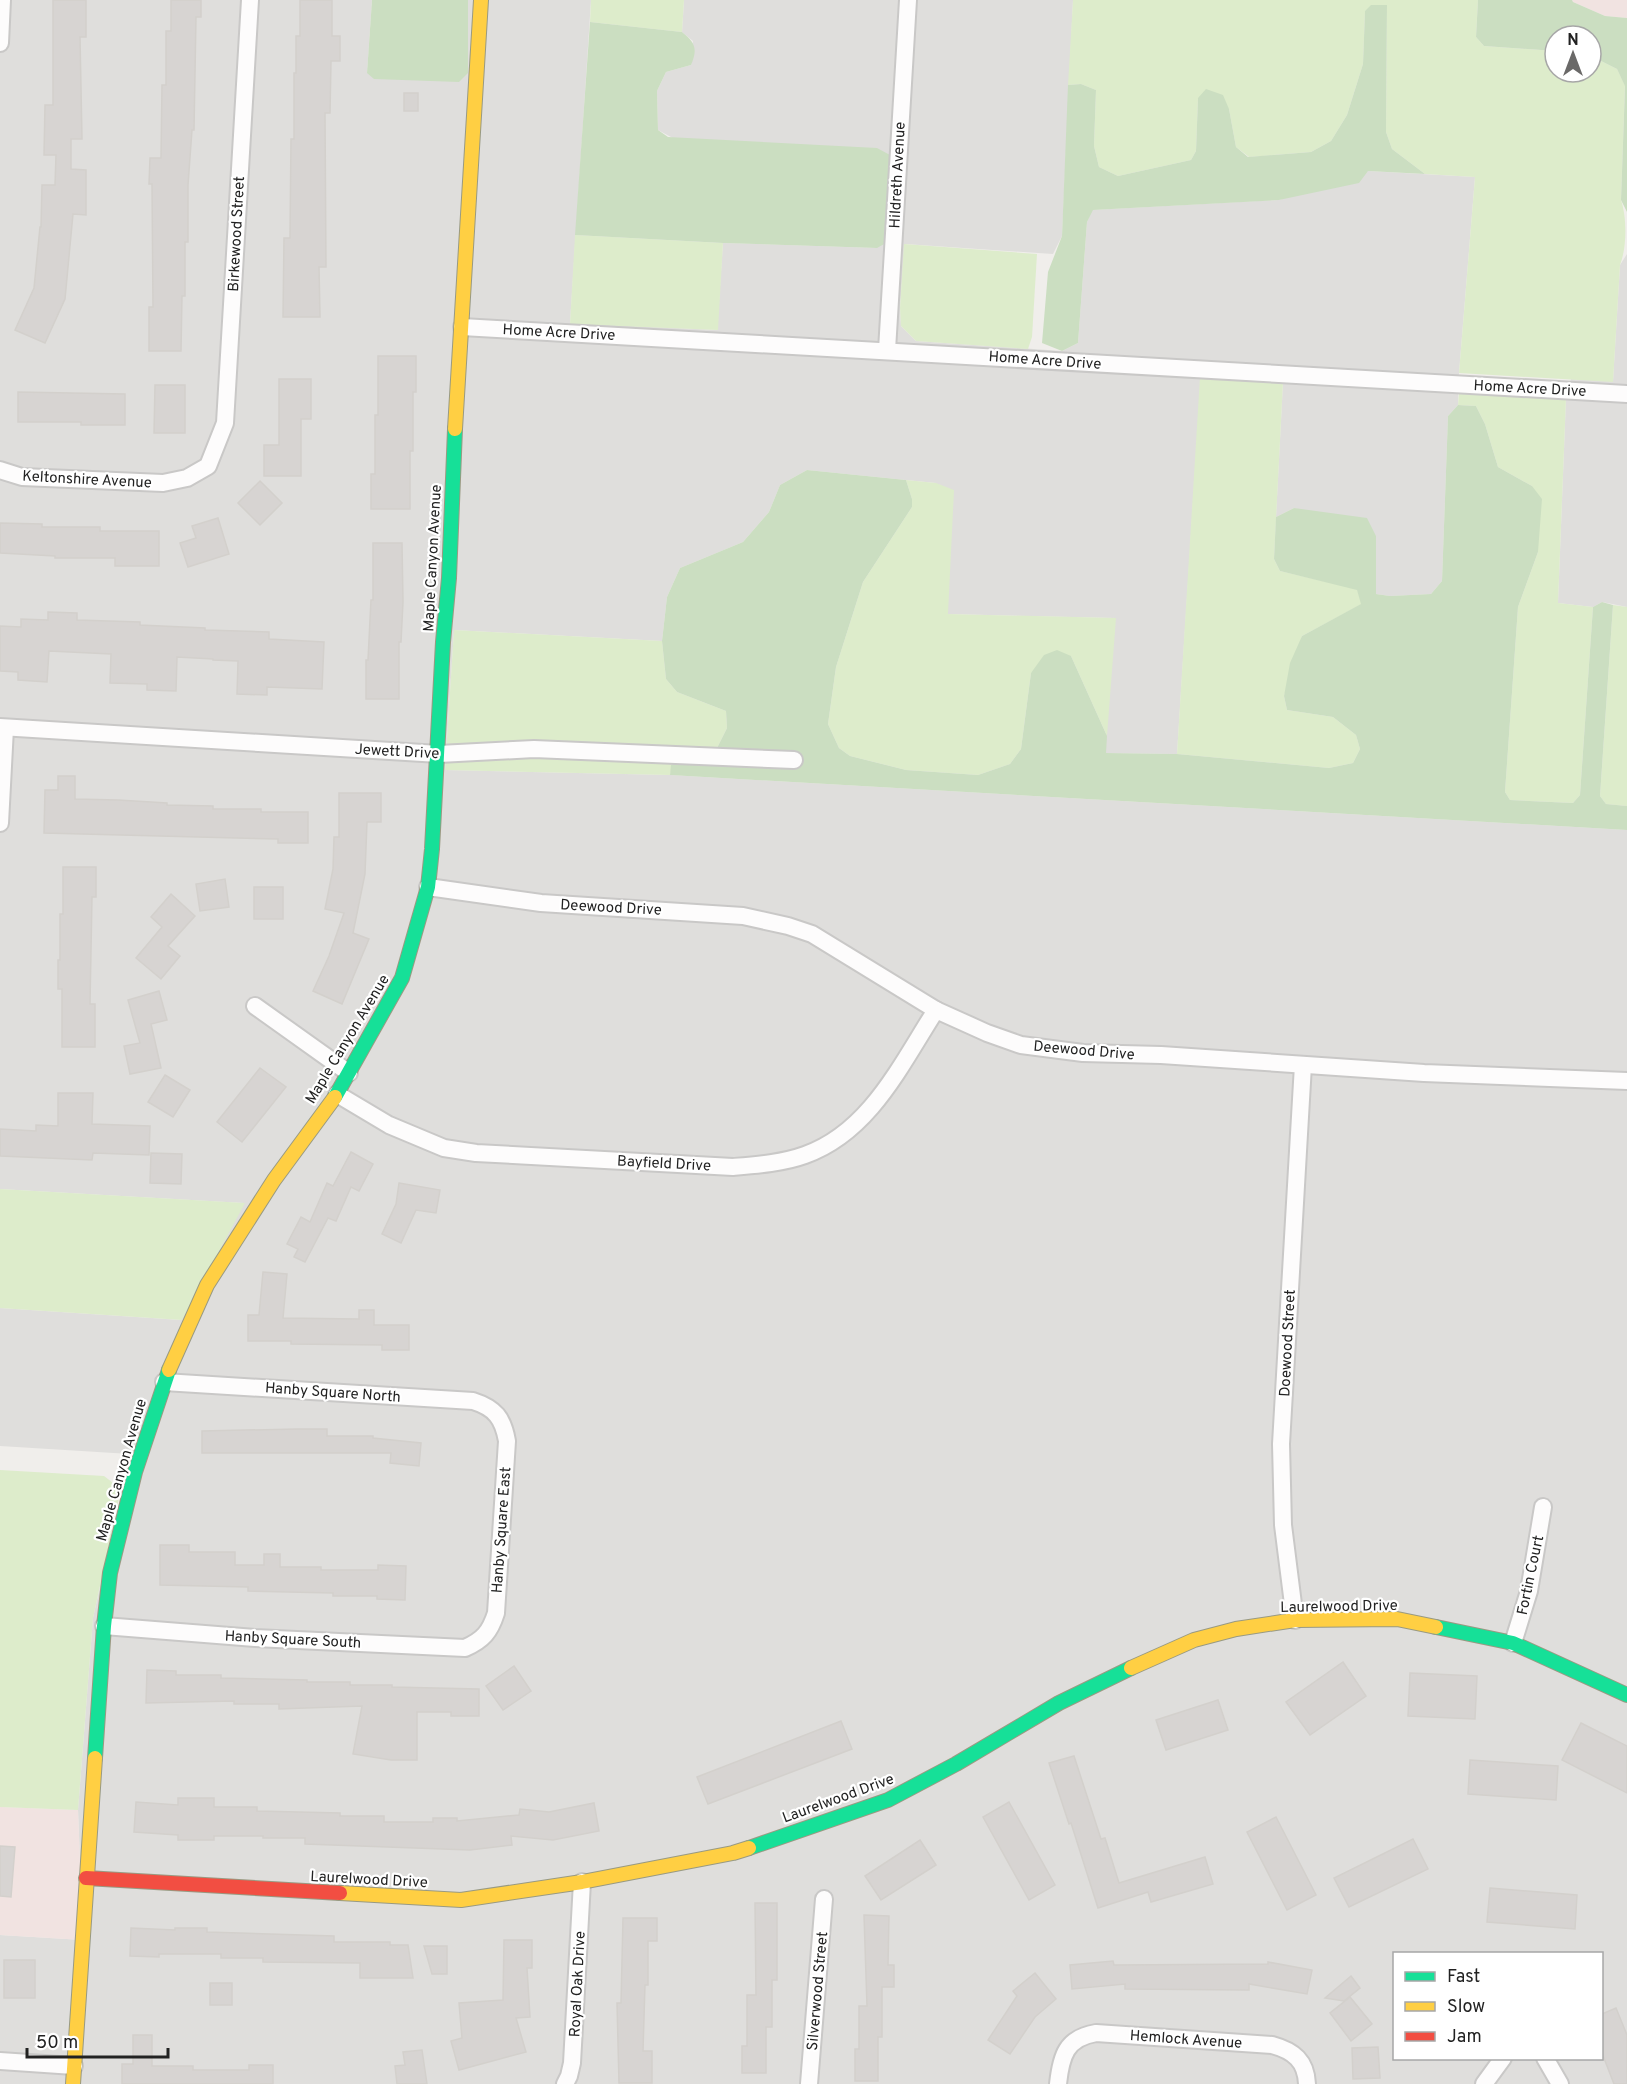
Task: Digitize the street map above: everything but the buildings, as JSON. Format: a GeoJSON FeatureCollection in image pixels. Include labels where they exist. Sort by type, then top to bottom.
{"type":"FeatureCollection","features":[{"type":"Feature","properties":{"kind":"street"},"geometry":{"type":"LineString","coordinates":[[0,44],[2,0]]}},
{"type":"Feature","properties":{"kind":"street","name":"Birkewood Street"},"geometry":{"type":"LineString","coordinates":[[208,466],[225,423],[250,0]]}},
{"type":"Feature","properties":{"kind":"street","name":"Maple Canyon Avenue"},"geometry":{"type":"LineString","coordinates":[[73,2084],[104,1626],[110,1573],[135,1472],[164,1382],[207,1285],[274,1180],[337,1094],[402,978],[428,887],[439,754],[443,642],[449,578],[481,0]]}},
{"type":"Feature","properties":{"kind":"street","name":"Hildreth Avenue"},"geometry":{"type":"LineString","coordinates":[[887,350],[908,0]]}},
{"type":"Feature","properties":{"kind":"street","name":"Home Acre Drive"},"geometry":{"type":"LineString","coordinates":[[462,327],[1627,393]]}},
{"type":"Feature","properties":{"kind":"street","name":"Keltonshire Avenue"},"geometry":{"type":"LineString","coordinates":[[0,470],[22,477],[163,483],[187,478],[208,466]]}},
{"type":"Feature","properties":{"kind":"street"},"geometry":{"type":"LineString","coordinates":[[0,823],[3,727]]}},
{"type":"Feature","properties":{"kind":"street","name":"Jewett Drive"},"geometry":{"type":"LineString","coordinates":[[3,727],[439,754],[534,749],[795,760]]}},
{"type":"Feature","properties":{"kind":"street","name":"Deewood Drive"},"geometry":{"type":"LineString","coordinates":[[428,887],[541,903],[743,916],[788,926],[812,934],[936,1010],[987,1033],[1021,1045],[1060,1051],[1627,1081]]}},
{"type":"Feature","properties":{"kind":"street"},"geometry":{"type":"LineString","coordinates":[[255,1006],[349,1072]]}},
{"type":"Feature","properties":{"kind":"street","name":"Bayfield Drive"},"geometry":{"type":"LineString","coordinates":[[337,1094],[388,1125],[444,1148],[476,1153],[733,1167],[763,1164],[805,1155],[832,1142],[857,1123],[880,1098],[936,1010]]}},
{"type":"Feature","properties":{"kind":"street","name":"Doewood Street"},"geometry":{"type":"LineString","coordinates":[[1295,1620],[1283,1525],[1281,1444],[1303,1065]]}},
{"type":"Feature","properties":{"kind":"street","name":"Hanby Square North"},"geometry":{"type":"LineString","coordinates":[[164,1382],[472,1401],[487,1405],[498,1416]]}},
{"type":"Feature","properties":{"kind":"street","name":"Hanby Square East"},"geometry":{"type":"LineString","coordinates":[[481,1641],[491,1628],[496,1613],[507,1441],[505,1428],[498,1416]]}},
{"type":"Feature","properties":{"kind":"street","name":"Fortin Court"},"geometry":{"type":"LineString","coordinates":[[1513,1643],[1529,1591],[1543,1507]]}},
{"type":"Feature","properties":{"kind":"street","name":"Laurelwood Drive"},"geometry":{"type":"LineString","coordinates":[[86,1878],[461,1900],[582,1882],[733,1853],[888,1800],[956,1764],[1059,1703],[1162,1653],[1194,1640],[1236,1629],[1295,1620],[1397,1619],[1513,1643],[1627,1695]]}},
{"type":"Feature","properties":{"kind":"street","name":"Hanby Square South"},"geometry":{"type":"LineString","coordinates":[[104,1626],[255,1638],[447,1648],[465,1648],[481,1641]]}},
{"type":"Feature","properties":{"kind":"street","name":"Royal Oak Drive"},"geometry":{"type":"LineString","coordinates":[[565,2084],[570,2076],[572,2063],[582,1882]]}},
{"type":"Feature","properties":{"kind":"street","name":"Silverwood Street"},"geometry":{"type":"LineString","coordinates":[[809,2084],[824,1899]]}},
{"type":"Feature","properties":{"kind":"street","name":"Hemlock Avenue"},"geometry":{"type":"LineString","coordinates":[[1058,2084],[1059,2068],[1071,2044],[1082,2035],[1096,2033],[1261,2044],[1287,2049],[1299,2059],[1306,2073],[1307,2084]]}},
{"type":"Feature","properties":{"kind":"street"},"geometry":{"type":"LineString","coordinates":[[1484,2084],[1502,2060]]}},
{"type":"Feature","properties":{"kind":"street"},"geometry":{"type":"LineString","coordinates":[[1546,2060],[1560,2084]]}},
{"type":"Feature","properties":{"kind":"street"},"geometry":{"type":"LineString","coordinates":[[0,2061],[74,2066]]}},
{"type":"Feature","properties":{"kind":"shaded area"},"geometry":{"type":"Polygon","coordinates":[[[0,0],[372,0],[367,73],[468,73],[468,0],[591,0],[570,323],[717,330],[723,243],[877,248],[658,130],[657,91],[666,72],[691,65],[693,41],[682,32],[684,0],[1073,0],[1062,236],[1053,254],[905,244],[900,308],[901,326],[916,341],[1062,351],[1078,343],[1087,222],[1092,210],[1279,200],[1368,171],[1475,177],[1458,405],[1448,416],[1442,581],[1431,594],[1390,596],[1376,594],[1376,536],[1294,508],[1276,517],[1283,382],[1201,377],[1177,754],[1105,753],[1115,618],[948,614],[936,483],[807,470],[780,485],[769,512],[743,542],[680,568],[667,597],[662,641],[454,630],[445,770],[670,775],[1627,830],[1627,2084],[0,2084],[0,1935],[83,1940],[78,1810],[93,1618],[130,1454],[0,1446],[0,1308],[181,1320],[244,1203],[0,1189],[0,0]]]}},
{"type":"Feature","properties":{"kind":"shaded area"},"geometry":{"type":"Polygon","coordinates":[[[1572,0],[1627,0],[1627,18],[1605,16],[1572,0]]]}},
{"type":"Feature","properties":{"kind":"shaded area"},"geometry":{"type":"Polygon","coordinates":[[[1627,254],[1627,607],[1602,602],[1593,607],[1558,603],[1566,398],[1571,379],[1613,381],[1620,265],[1627,254]]]}},
{"type":"Feature","properties":{"kind":"shaded area"},"geometry":{"type":"Polygon","coordinates":[[[0,1807],[78,1810],[83,1940],[0,1935],[0,1807]]]}},
{"type":"Feature","properties":{"kind":"green space"},"geometry":{"type":"Polygon","coordinates":[[[372,0],[468,0],[468,73],[459,82],[374,79],[367,73],[372,0]]]}},
{"type":"Feature","properties":{"kind":"green space"},"geometry":{"type":"Polygon","coordinates":[[[591,0],[684,0],[682,32],[590,22],[591,0]]]}},
{"type":"Feature","properties":{"kind":"green space"},"geometry":{"type":"Polygon","coordinates":[[[1073,0],[1478,0],[1476,37],[1484,46],[1543,50],[1543,84],[1603,84],[1603,62],[1617,69],[1625,85],[1621,200],[1625,233],[1620,265],[1613,382],[1459,373],[1475,177],[1425,174],[1392,149],[1386,132],[1387,5],[1365,11],[1363,64],[1347,115],[1331,141],[1311,152],[1249,157],[1236,147],[1229,109],[1198,98],[1196,151],[1191,160],[1118,176],[1099,167],[1094,146],[1096,90],[1081,84],[1068,85],[1073,0]]]}},
{"type":"Feature","properties":{"kind":"green space"},"geometry":{"type":"Polygon","coordinates":[[[1478,0],[1572,0],[1605,16],[1627,18],[1627,212],[1621,200],[1625,86],[1617,69],[1603,62],[1603,24],[1543,24],[1543,50],[1484,46],[1476,37],[1478,0]]]}},
{"type":"Feature","properties":{"kind":"green space"},"geometry":{"type":"Polygon","coordinates":[[[1371,5],[1387,5],[1386,132],[1392,149],[1425,174],[1368,171],[1359,183],[1279,200],[1093,210],[1087,222],[1078,343],[1062,351],[1042,343],[1048,272],[1062,236],[1068,85],[1081,84],[1096,90],[1094,146],[1099,167],[1118,176],[1191,160],[1196,151],[1198,98],[1206,89],[1223,95],[1229,109],[1236,147],[1248,157],[1311,152],[1331,141],[1347,115],[1363,64],[1365,11],[1371,5]]]}},
{"type":"Feature","properties":{"kind":"green space"},"geometry":{"type":"Polygon","coordinates":[[[590,22],[682,32],[690,39],[695,50],[691,65],[666,72],[657,91],[658,130],[668,137],[877,148],[890,155],[886,243],[877,248],[575,235],[590,22]]]}},
{"type":"Feature","properties":{"kind":"green space"},"geometry":{"type":"Polygon","coordinates":[[[575,235],[723,243],[718,330],[570,324],[575,235]]]}},
{"type":"Feature","properties":{"kind":"green space"},"geometry":{"type":"Polygon","coordinates":[[[904,244],[1037,254],[1032,337],[1028,349],[916,341],[901,326],[904,244]]]}},
{"type":"Feature","properties":{"kind":"green space"},"geometry":{"type":"Polygon","coordinates":[[[1200,377],[1283,382],[1274,559],[1280,571],[1357,589],[1362,604],[1302,636],[1284,696],[1287,710],[1333,717],[1356,735],[1360,749],[1353,763],[1329,768],[1177,754],[1200,377]]]}},
{"type":"Feature","properties":{"kind":"green space"},"geometry":{"type":"Polygon","coordinates":[[[1459,393],[1566,398],[1558,603],[1593,607],[1580,795],[1573,803],[1510,800],[1505,792],[1518,607],[1538,552],[1532,486],[1498,467],[1485,424],[1476,406],[1458,405],[1459,393]]]}},
{"type":"Feature","properties":{"kind":"green space"},"geometry":{"type":"Polygon","coordinates":[[[1458,405],[1476,406],[1485,424],[1498,467],[1532,486],[1542,499],[1538,552],[1518,607],[1505,792],[1510,800],[1573,803],[1580,795],[1593,607],[1602,602],[1613,605],[1600,796],[1606,804],[1627,806],[1627,830],[670,775],[671,765],[715,752],[727,728],[726,711],[677,692],[666,679],[662,641],[667,597],[680,568],[743,542],[769,512],[780,485],[807,470],[906,480],[912,499],[912,507],[863,582],[836,667],[828,724],[839,748],[850,756],[906,770],[978,775],[1010,764],[1021,749],[1031,673],[1044,655],[1057,650],[1071,656],[1107,736],[1106,753],[1177,754],[1329,768],[1353,763],[1360,749],[1356,735],[1333,717],[1287,710],[1284,696],[1290,663],[1302,636],[1361,604],[1357,590],[1280,571],[1274,559],[1276,517],[1294,508],[1367,518],[1376,536],[1376,594],[1390,596],[1431,594],[1442,581],[1448,416],[1458,405]]]}},
{"type":"Feature","properties":{"kind":"green space"},"geometry":{"type":"Polygon","coordinates":[[[906,480],[936,483],[954,490],[948,614],[1116,618],[1107,736],[1071,656],[1031,673],[1021,749],[1010,764],[978,775],[906,770],[850,756],[839,748],[828,724],[836,667],[863,582],[912,507],[906,480]]]}},
{"type":"Feature","properties":{"kind":"green space"},"geometry":{"type":"Polygon","coordinates":[[[1613,605],[1627,607],[1627,806],[1606,804],[1600,796],[1613,605]]]}},
{"type":"Feature","properties":{"kind":"green space"},"geometry":{"type":"Polygon","coordinates":[[[454,630],[662,641],[666,679],[677,692],[726,711],[727,728],[715,752],[672,765],[670,775],[445,770],[454,630]]]}},
{"type":"Feature","properties":{"kind":"green space"},"geometry":{"type":"Polygon","coordinates":[[[0,1189],[245,1203],[182,1320],[0,1308],[0,1189]]]}},
{"type":"Feature","properties":{"kind":"green space"},"geometry":{"type":"Polygon","coordinates":[[[0,1470],[104,1476],[121,1489],[93,1618],[78,1810],[0,1807],[0,1470]]]}},
{"type":"Feature","properties":{"kind":"traffic: fast"},"geometry":{"type":"LineString","coordinates":[[335,1097],[402,978],[428,887],[449,578],[455,429]]}},
{"type":"Feature","properties":{"kind":"traffic: fast"},"geometry":{"type":"LineString","coordinates":[[95,1758],[110,1573],[135,1472],[169,1370]]}},
{"type":"Feature","properties":{"kind":"traffic: fast"},"geometry":{"type":"LineString","coordinates":[[1436,1627],[1513,1643],[1627,1695]]}},
{"type":"Feature","properties":{"kind":"traffic: fast"},"geometry":{"type":"LineString","coordinates":[[749,1848],[888,1800],[956,1764],[1059,1703],[1131,1668]]}},
{"type":"Feature","properties":{"kind":"traffic: slow"},"geometry":{"type":"LineString","coordinates":[[455,429],[481,0]]}},
{"type":"Feature","properties":{"kind":"traffic: slow"},"geometry":{"type":"LineString","coordinates":[[169,1370],[207,1285],[274,1180],[335,1097]]}},
{"type":"Feature","properties":{"kind":"traffic: slow"},"geometry":{"type":"LineString","coordinates":[[1131,1668],[1194,1640],[1236,1629],[1295,1620],[1397,1619],[1436,1627]]}},
{"type":"Feature","properties":{"kind":"traffic: slow"},"geometry":{"type":"LineString","coordinates":[[73,2084],[95,1758]]}},
{"type":"Feature","properties":{"kind":"traffic: slow"},"geometry":{"type":"LineString","coordinates":[[340,1893],[461,1900],[582,1882],[749,1848]]}},
{"type":"Feature","properties":{"kind":"traffic: jam"},"geometry":{"type":"LineString","coordinates":[[86,1878],[340,1893]]}}]}
